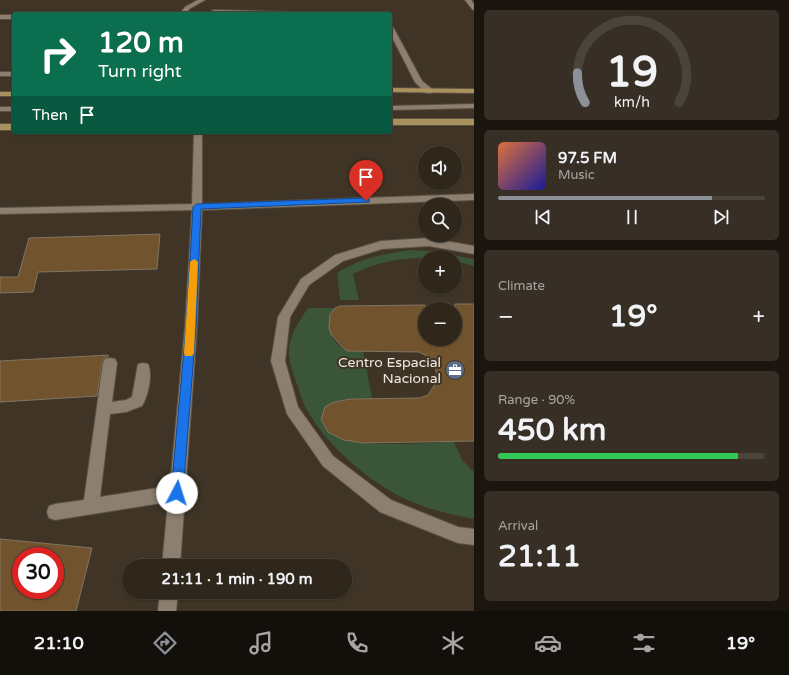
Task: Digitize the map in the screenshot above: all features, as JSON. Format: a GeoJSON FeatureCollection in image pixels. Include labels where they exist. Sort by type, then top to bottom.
{"type":"FeatureCollection","features":[{"type":"Feature","properties":{"kind":"main road"},"geometry":{"type":"LineString","coordinates":[[392,90],[474,91]]}},
{"type":"Feature","properties":{"kind":"main road"},"geometry":{"type":"LineString","coordinates":[[0,94],[12,92]]}},
{"type":"Feature","properties":{"kind":"main road"},"geometry":{"type":"LineString","coordinates":[[392,122],[474,122]]}},
{"type":"Feature","properties":{"kind":"main road"},"geometry":{"type":"LineString","coordinates":[[0,127],[12,127]]}},
{"type":"Feature","properties":{"kind":"street"},"geometry":{"type":"LineString","coordinates":[[184,12],[187,8],[202,0]]}},
{"type":"Feature","properties":{"kind":"street"},"geometry":{"type":"LineString","coordinates":[[468,0],[474,8]]}},
{"type":"Feature","properties":{"kind":"street"},"geometry":{"type":"LineString","coordinates":[[214,11],[239,12]]}},
{"type":"Feature","properties":{"kind":"street"},"geometry":{"type":"LineString","coordinates":[[0,17],[12,17]]}},
{"type":"Feature","properties":{"kind":"street"},"geometry":{"type":"LineString","coordinates":[[392,32],[419,82],[429,91]]}},
{"type":"Feature","properties":{"kind":"street"},"geometry":{"type":"LineString","coordinates":[[0,74],[12,74]]}},
{"type":"Feature","properties":{"kind":"street"},"geometry":{"type":"LineString","coordinates":[[392,102],[474,102]]}},
{"type":"Feature","properties":{"kind":"street"},"geometry":{"type":"LineString","coordinates":[[392,108],[474,106]]}},
{"type":"Feature","properties":{"kind":"street"},"geometry":{"type":"LineString","coordinates":[[0,109],[12,109]]}},
{"type":"Feature","properties":{"kind":"street"},"geometry":{"type":"LineString","coordinates":[[0,114],[12,114]]}},
{"type":"Feature","properties":{"kind":"street"},"geometry":{"type":"LineString","coordinates":[[172,559],[191,328],[197,207],[198,134]]}},
{"type":"Feature","properties":{"kind":"street"},"geometry":{"type":"LineString","coordinates":[[0,211],[197,207],[474,197]]}},
{"type":"Feature","properties":{"kind":"street"},"geometry":{"type":"LineString","coordinates":[[474,250],[429,242],[381,245],[339,258],[306,282],[284,317],[278,361],[292,410],[328,462],[386,506],[458,535],[474,537]]}},
{"type":"Feature","properties":{"kind":"street"},"geometry":{"type":"LineString","coordinates":[[91,506],[110,363]]}},
{"type":"Feature","properties":{"kind":"street"},"geometry":{"type":"LineString","coordinates":[[104,409],[129,406],[137,402],[141,397],[143,368]]}},
{"type":"Feature","properties":{"kind":"street"},"geometry":{"type":"LineString","coordinates":[[55,512],[177,493]]}},
{"type":"Feature","properties":{"kind":"street"},"geometry":{"type":"LineString","coordinates":[[167,611],[168,599]]}},
{"type":"Feature","properties":{"kind":"green space"},"geometry":{"type":"Polygon","coordinates":[[[418,250],[418,258],[378,264],[353,274],[359,300],[340,300],[337,273],[363,260],[390,253],[418,250]]]}},
{"type":"Feature","properties":{"kind":"green space"},"geometry":{"type":"Polygon","coordinates":[[[462,257],[474,259],[474,266],[462,263],[462,257]]]}},
{"type":"Feature","properties":{"kind":"green space"},"geometry":{"type":"Polygon","coordinates":[[[308,308],[335,308],[330,319],[330,332],[336,343],[341,347],[347,350],[363,351],[372,398],[349,399],[334,402],[324,411],[321,419],[324,425],[337,437],[347,441],[361,443],[394,444],[454,442],[462,460],[474,472],[474,519],[425,507],[395,494],[366,475],[326,437],[305,407],[289,358],[289,349],[292,337],[308,308]]]}},
{"type":"Feature","properties":{"kind":"building"},"geometry":{"type":"Polygon","coordinates":[[[160,234],[157,269],[38,272],[33,292],[0,293],[0,277],[18,277],[29,238],[160,234]]]}},
{"type":"Feature","properties":{"kind":"building","name":"Centro Espacial Nacional"},"geometry":{"type":"Polygon","coordinates":[[[462,304],[474,304],[474,441],[364,443],[344,440],[328,432],[321,419],[325,407],[334,402],[350,399],[420,398],[428,395],[437,381],[437,374],[432,359],[419,352],[347,351],[331,334],[329,328],[330,314],[335,308],[340,306],[418,305],[418,346],[462,346],[462,304]]]}},
{"type":"Feature","properties":{"kind":"building"},"geometry":{"type":"Polygon","coordinates":[[[108,355],[108,357],[104,358],[102,363],[97,396],[0,402],[0,361],[108,355]]]}},
{"type":"Feature","properties":{"kind":"building"},"geometry":{"type":"Polygon","coordinates":[[[0,539],[92,548],[76,611],[0,611],[0,539]]]}},
{"type":"Feature","properties":{"kind":"slow traffic"},"geometry":{"type":"LineString","coordinates":[[189,353],[194,262]]}},
{"type":"Feature","properties":{"kind":"place","name":"Centro Espacial Nacional"},"geometry":{"type":"Point","coordinates":[455,370]}},
{"type":"Feature","properties":{"kind":"route"},"geometry":{"type":"LineString","coordinates":[[177,493],[191,328],[197,207],[366,201]]}}]}
